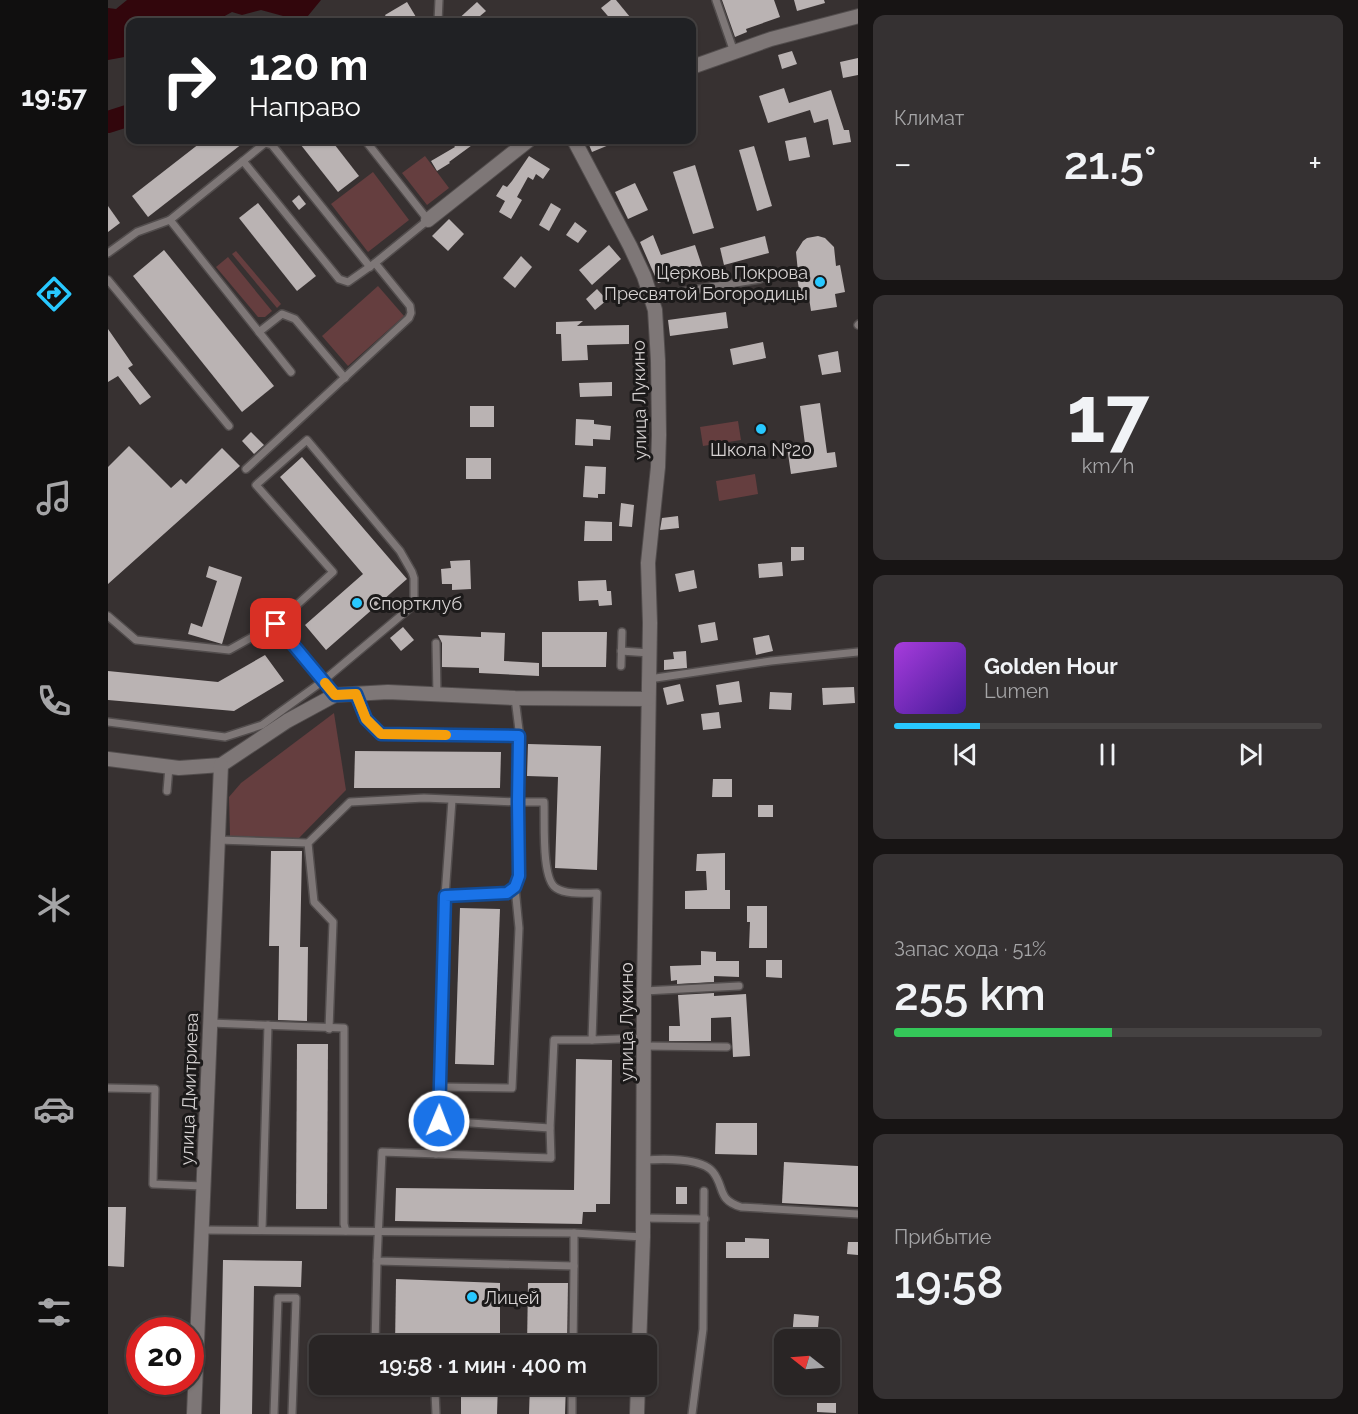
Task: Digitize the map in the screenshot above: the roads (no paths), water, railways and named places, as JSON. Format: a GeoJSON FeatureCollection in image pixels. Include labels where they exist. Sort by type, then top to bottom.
{"type":"FeatureCollection","features":[{"type":"Feature","properties":{"kind":"street"},"geometry":{"type":"LineString","coordinates":[[696,66],[771,39],[858,16]]}},
{"type":"Feature","properties":{"kind":"street"},"geometry":{"type":"LineString","coordinates":[[428,220],[523,144]]}},
{"type":"Feature","properties":{"kind":"street","name":"улица Лукино"},"geometry":{"type":"LineString","coordinates":[[576,144],[644,276],[655,310],[658,361],[658,467],[648,563],[650,653],[644,991],[643,1237],[639,1335]]}},
{"type":"Feature","properties":{"kind":"street"},"geometry":{"type":"LineString","coordinates":[[108,759],[179,768],[221,765],[287,721],[335,695],[388,693],[515,698],[648,699]]}},
{"type":"Feature","properties":{"kind":"street","name":"улица Дмитриева"},"geometry":{"type":"LineString","coordinates":[[194,1414],[221,765]]}},
{"type":"Feature","properties":{"kind":"street"},"geometry":{"type":"LineString","coordinates":[[637,1414],[638,1395]]}},
{"type":"Feature","properties":{"kind":"lane"},"geometry":{"type":"LineString","coordinates":[[438,18],[439,0]]}},
{"type":"Feature","properties":{"kind":"lane"},"geometry":{"type":"LineString","coordinates":[[716,0],[734,52]]}},
{"type":"Feature","properties":{"kind":"lane"},"geometry":{"type":"LineString","coordinates":[[108,253],[137,232],[170,220],[264,144]]}},
{"type":"Feature","properties":{"kind":"lane"},"geometry":{"type":"LineString","coordinates":[[246,469],[409,318],[411,313],[410,306],[372,265],[272,144]]}},
{"type":"Feature","properties":{"kind":"lane"},"geometry":{"type":"LineString","coordinates":[[243,161],[339,279],[348,282],[428,220],[368,144]]}},
{"type":"Feature","properties":{"kind":"lane"},"geometry":{"type":"LineString","coordinates":[[170,220],[291,372]]}},
{"type":"Feature","properties":{"kind":"lane"},"geometry":{"type":"LineString","coordinates":[[651,297],[760,279]]}},
{"type":"Feature","properties":{"kind":"lane"},"geometry":{"type":"LineString","coordinates":[[108,280],[230,426]]}},
{"type":"Feature","properties":{"kind":"lane"},"geometry":{"type":"LineString","coordinates":[[260,332],[282,314],[289,315],[345,378]]}},
{"type":"Feature","properties":{"kind":"lane"},"geometry":{"type":"LineString","coordinates":[[108,616],[136,640],[229,650],[276,624],[333,572],[256,485],[307,440],[400,550],[414,578],[414,598],[410,608],[323,681],[262,725],[225,737],[108,722]]}},
{"type":"Feature","properties":{"kind":"lane"},"geometry":{"type":"LineString","coordinates":[[276,624],[335,695]]}},
{"type":"Feature","properties":{"kind":"lane"},"geometry":{"type":"LineString","coordinates":[[621,666],[622,632]]}},
{"type":"Feature","properties":{"kind":"lane"},"geometry":{"type":"LineString","coordinates":[[436,643],[437,694]]}},
{"type":"Feature","properties":{"kind":"lane"},"geometry":{"type":"LineString","coordinates":[[621,651],[650,653]]}},
{"type":"Feature","properties":{"kind":"lane"},"geometry":{"type":"LineString","coordinates":[[649,679],[771,661],[858,652]]}},
{"type":"Feature","properties":{"kind":"lane"},"geometry":{"type":"LineString","coordinates":[[356,694],[366,719],[381,734],[519,736]]}},
{"type":"Feature","properties":{"kind":"lane"},"geometry":{"type":"LineString","coordinates":[[440,1087],[512,1088],[519,927],[515,887],[519,876],[519,736],[515,698]]}},
{"type":"Feature","properties":{"kind":"lane"},"geometry":{"type":"LineString","coordinates":[[167,790],[169,767]]}},
{"type":"Feature","properties":{"kind":"lane"},"geometry":{"type":"LineString","coordinates":[[218,840],[308,843],[350,802],[424,798],[544,802],[546,875],[554,887],[568,892],[597,893],[592,1040]]}},
{"type":"Feature","properties":{"kind":"lane"},"geometry":{"type":"LineString","coordinates":[[436,1154],[439,1121],[445,896],[452,800]]}},
{"type":"Feature","properties":{"kind":"lane"},"geometry":{"type":"LineString","coordinates":[[308,843],[314,902],[333,922],[329,1029]]}},
{"type":"Feature","properties":{"kind":"lane"},"geometry":{"type":"LineString","coordinates":[[445,896],[507,893],[515,887]]}},
{"type":"Feature","properties":{"kind":"lane"},"geometry":{"type":"LineString","coordinates":[[644,991],[740,986]]}},
{"type":"Feature","properties":{"kind":"lane"},"geometry":{"type":"LineString","coordinates":[[210,1023],[344,1028],[344,1224],[346,1231]]}},
{"type":"Feature","properties":{"kind":"lane"},"geometry":{"type":"LineString","coordinates":[[262,1230],[268,1025]]}},
{"type":"Feature","properties":{"kind":"lane"},"geometry":{"type":"LineString","coordinates":[[375,1335],[382,1152],[551,1158],[554,1040],[728,1047]]}},
{"type":"Feature","properties":{"kind":"lane"},"geometry":{"type":"LineString","coordinates":[[108,1088],[156,1089],[153,1184],[203,1186]]}},
{"type":"Feature","properties":{"kind":"lane"},"geometry":{"type":"LineString","coordinates":[[439,1121],[550,1128]]}},
{"type":"Feature","properties":{"kind":"lane"},"geometry":{"type":"LineString","coordinates":[[644,1160],[688,1161],[708,1167],[713,1172],[725,1198],[741,1207],[858,1214]]}},
{"type":"Feature","properties":{"kind":"lane"},"geometry":{"type":"LineString","coordinates":[[692,1414],[703,1329],[704,1191]]}},
{"type":"Feature","properties":{"kind":"lane"},"geometry":{"type":"LineString","coordinates":[[643,1218],[705,1218]]}},
{"type":"Feature","properties":{"kind":"lane"},"geometry":{"type":"LineString","coordinates":[[201,1230],[574,1233],[643,1237]]}},
{"type":"Feature","properties":{"kind":"lane"},"geometry":{"type":"LineString","coordinates":[[573,1335],[574,1233]]}},
{"type":"Feature","properties":{"kind":"lane"},"geometry":{"type":"LineString","coordinates":[[377,1261],[574,1266]]}},
{"type":"Feature","properties":{"kind":"lane"},"geometry":{"type":"LineString","coordinates":[[274,1414],[278,1298],[296,1298],[292,1414]]}},
{"type":"Feature","properties":{"kind":"lane"},"geometry":{"type":"LineString","coordinates":[[435,1395],[436,1414]]}},
{"type":"Feature","properties":{"kind":"lane"},"geometry":{"type":"LineString","coordinates":[[572,1395],[572,1414]]}},
{"type":"Feature","properties":{"kind":"waterway"},"geometry":{"type":"LineString","coordinates":[[108,122],[126,116]]}},
{"type":"Feature","properties":{"kind":"place","name":"Церковь Покрова Пресвятой Богородицы"},"geometry":{"type":"Point","coordinates":[820,282]}},
{"type":"Feature","properties":{"kind":"place","name":"Школа №20"},"geometry":{"type":"Point","coordinates":[761,429]}},
{"type":"Feature","properties":{"kind":"place","name":"Спортклуб"},"geometry":{"type":"Point","coordinates":[357,603]}},
{"type":"Feature","properties":{"kind":"place","name":"Лицей"},"geometry":{"type":"Point","coordinates":[472,1297]}}]}
